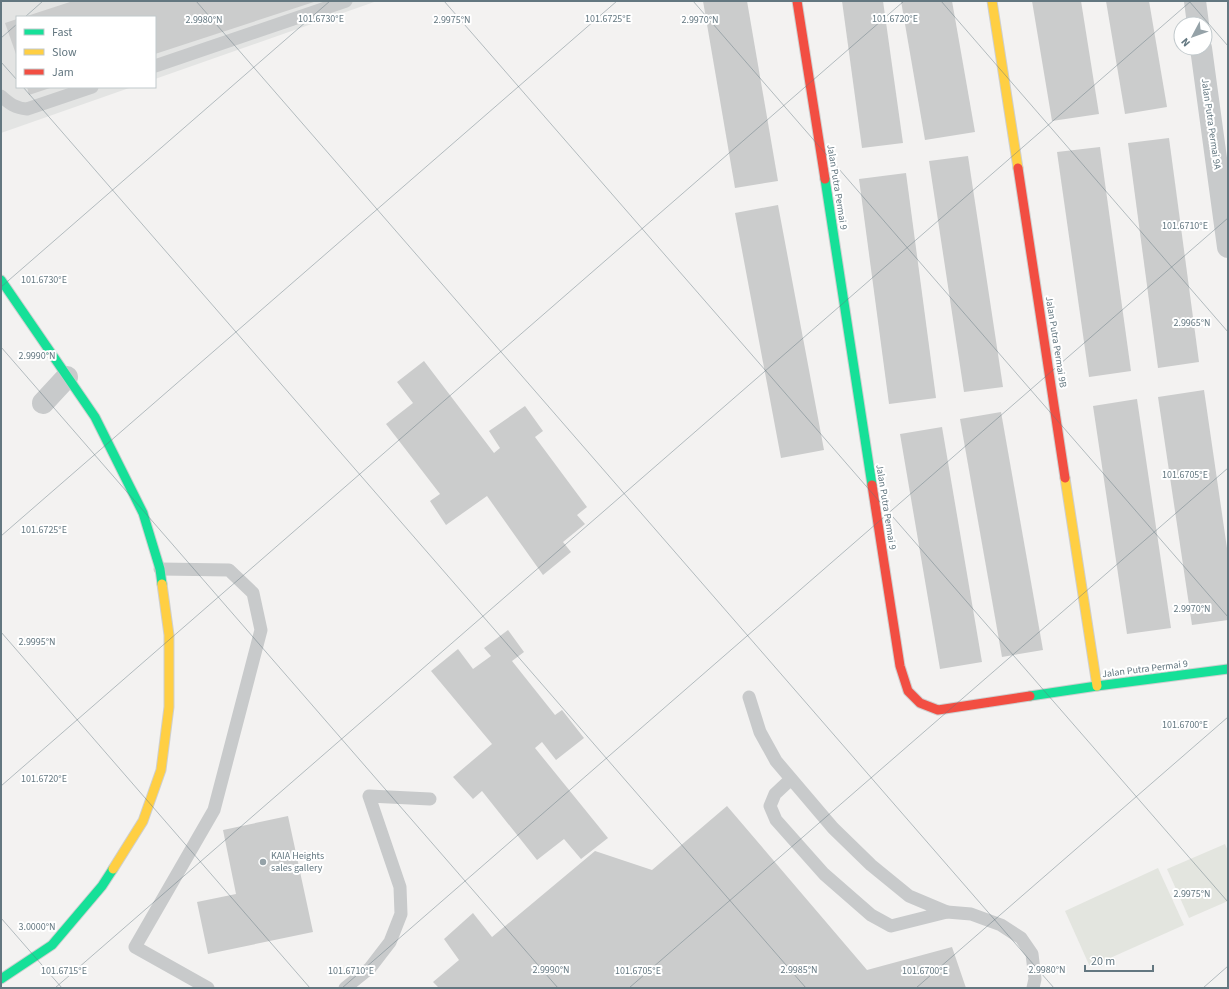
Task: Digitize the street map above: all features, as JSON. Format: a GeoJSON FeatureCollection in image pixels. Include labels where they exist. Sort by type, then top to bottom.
{"type":"FeatureCollection","features":[{"type":"Feature","properties":{"kind":"street","name":"Jalan Putra Permai 9"},"geometry":{"type":"LineString","coordinates":[[797,1],[900,666],[908,690],[920,703],[938,710],[1097,686],[1228,669]]}},
{"type":"Feature","properties":{"kind":"street","name":"Jalan Putra Permai 9B"},"geometry":{"type":"LineString","coordinates":[[992,1],[1097,686]]}},
{"type":"Feature","properties":{"kind":"street"},"geometry":{"type":"LineString","coordinates":[[1195,1],[1197,16]]}},
{"type":"Feature","properties":{"kind":"street","name":"Jalan Putra Permai 9A"},"geometry":{"type":"LineString","coordinates":[[1202,56],[1228,247]]}},
{"type":"Feature","properties":{"kind":"street"},"geometry":{"type":"LineString","coordinates":[[1,280],[95,417],[142,513],[160,569],[169,635],[169,707],[161,770],[143,821],[102,886],[52,945],[1,979]]}},
{"type":"Feature","properties":{"kind":"street"},"geometry":{"type":"LineString","coordinates":[[43,403],[67,377]]}},
{"type":"Feature","properties":{"kind":"lane"},"geometry":{"type":"LineString","coordinates":[[156,66],[346,1]]}},
{"type":"Feature","properties":{"kind":"lane"},"geometry":{"type":"LineString","coordinates":[[1,96],[9,104],[18,108],[27,109],[89,88]]}},
{"type":"Feature","properties":{"kind":"lane"},"geometry":{"type":"LineString","coordinates":[[160,569],[229,570],[253,593],[261,630],[214,810],[135,947],[208,988]]}},
{"type":"Feature","properties":{"kind":"lane"},"geometry":{"type":"LineString","coordinates":[[749,697],[760,732],[776,761],[833,828],[871,865],[910,896],[947,912],[971,914],[1001,925],[1020,938],[1032,954],[1035,979],[1033,988]]}},
{"type":"Feature","properties":{"kind":"lane"},"geometry":{"type":"LineString","coordinates":[[791,779],[775,794],[770,806],[776,820],[824,874],[871,915],[891,926],[947,912]]}},
{"type":"Feature","properties":{"kind":"lane"},"geometry":{"type":"LineString","coordinates":[[345,988],[370,968],[390,942],[401,914],[400,887],[369,796],[430,799]]}},
{"type":"Feature","properties":{"kind":"shaded area"},"geometry":{"type":"Polygon","coordinates":[[[1,1],[377,1],[156,79],[156,16],[16,16],[16,88],[129,88],[1,133],[1,1]]]}},
{"type":"Feature","properties":{"kind":"shaded area"},"geometry":{"type":"Polygon","coordinates":[[[1225,844],[1228,851],[1228,901],[1189,918],[1167,869],[1225,844]]]}},
{"type":"Feature","properties":{"kind":"shaded area"},"geometry":{"type":"Polygon","coordinates":[[[1158,868],[1184,925],[1090,967],[1065,911],[1158,868]]]}},
{"type":"Feature","properties":{"kind":"building"},"geometry":{"type":"Polygon","coordinates":[[[73,1],[317,1],[156,54],[156,16],[27,16],[73,1]]]}},
{"type":"Feature","properties":{"kind":"building"},"geometry":{"type":"Polygon","coordinates":[[[703,1],[747,1],[778,181],[735,188],[703,1]]]}},
{"type":"Feature","properties":{"kind":"building"},"geometry":{"type":"Polygon","coordinates":[[[842,1],[883,1],[903,143],[862,148],[842,1]]]}},
{"type":"Feature","properties":{"kind":"building"},"geometry":{"type":"Polygon","coordinates":[[[901,1],[952,1],[975,132],[925,140],[901,1]]]}},
{"type":"Feature","properties":{"kind":"building"},"geometry":{"type":"Polygon","coordinates":[[[1032,1],[1081,1],[1099,114],[1052,121],[1032,1]]]}},
{"type":"Feature","properties":{"kind":"building"},"geometry":{"type":"Polygon","coordinates":[[[1106,1],[1149,1],[1167,107],[1125,114],[1106,1]]]}},
{"type":"Feature","properties":{"kind":"building"},"geometry":{"type":"Polygon","coordinates":[[[16,19],[16,54],[5,23],[16,19]]]}},
{"type":"Feature","properties":{"kind":"building"},"geometry":{"type":"Polygon","coordinates":[[[27,88],[50,88],[29,95],[27,88]]]}},
{"type":"Feature","properties":{"kind":"building"},"geometry":{"type":"Polygon","coordinates":[[[1169,138],[1199,362],[1158,368],[1128,143],[1169,138]]]}},
{"type":"Feature","properties":{"kind":"building"},"geometry":{"type":"Polygon","coordinates":[[[1100,147],[1131,371],[1089,377],[1057,152],[1100,147]]]}},
{"type":"Feature","properties":{"kind":"building"},"geometry":{"type":"Polygon","coordinates":[[[968,156],[1003,387],[964,392],[929,161],[968,156]]]}},
{"type":"Feature","properties":{"kind":"building"},"geometry":{"type":"Polygon","coordinates":[[[906,173],[936,398],[889,404],[859,179],[906,173]]]}},
{"type":"Feature","properties":{"kind":"building"},"geometry":{"type":"Polygon","coordinates":[[[778,205],[824,450],[781,458],[735,213],[778,205]]]}},
{"type":"Feature","properties":{"kind":"building"},"geometry":{"type":"Polygon","coordinates":[[[424,361],[494,453],[500,448],[489,431],[525,406],[543,431],[535,437],[587,507],[577,515],[585,524],[563,542],[571,552],[543,575],[487,496],[446,525],[430,501],[440,494],[386,424],[413,403],[397,382],[424,361]]]}},
{"type":"Feature","properties":{"kind":"building"},"geometry":{"type":"Polygon","coordinates":[[[1204,390],[1228,555],[1228,620],[1192,625],[1158,397],[1204,390]]]}},
{"type":"Feature","properties":{"kind":"building"},"geometry":{"type":"Polygon","coordinates":[[[1137,399],[1171,628],[1127,634],[1093,406],[1137,399]]]}},
{"type":"Feature","properties":{"kind":"building"},"geometry":{"type":"Polygon","coordinates":[[[1001,412],[1043,650],[1002,657],[960,419],[1001,412]]]}},
{"type":"Feature","properties":{"kind":"building"},"geometry":{"type":"Polygon","coordinates":[[[942,427],[982,662],[940,669],[900,434],[942,427]]]}},
{"type":"Feature","properties":{"kind":"building"},"geometry":{"type":"Polygon","coordinates":[[[508,630],[524,652],[512,661],[555,715],[562,710],[584,738],[556,760],[542,742],[535,748],[608,838],[581,859],[564,839],[537,860],[482,791],[473,799],[453,777],[492,744],[431,671],[458,649],[473,669],[491,656],[484,648],[508,630]]]}},
{"type":"Feature","properties":{"kind":"building"},"geometry":{"type":"Polygon","coordinates":[[[727,806],[867,970],[952,947],[966,988],[439,988],[433,982],[459,960],[444,939],[473,913],[492,937],[595,851],[652,870],[727,806]]]}},
{"type":"Feature","properties":{"kind":"building","name":"KAIA Heights sales gallery"},"geometry":{"type":"Polygon","coordinates":[[[288,816],[313,932],[208,954],[197,902],[236,894],[223,830],[288,816]]]}},
{"type":"Feature","properties":{"kind":"traffic: fast"},"geometry":{"type":"LineString","coordinates":[[825,179],[872,485]]}},
{"type":"Feature","properties":{"kind":"traffic: fast"},"geometry":{"type":"LineString","coordinates":[[1,280],[95,417],[143,513],[160,569],[162,584]]}},
{"type":"Feature","properties":{"kind":"traffic: fast"},"geometry":{"type":"LineString","coordinates":[[1030,696],[1228,669]]}},
{"type":"Feature","properties":{"kind":"traffic: fast"},"geometry":{"type":"LineString","coordinates":[[1,979],[52,945],[102,886],[113,869]]}},
{"type":"Feature","properties":{"kind":"traffic: slow"},"geometry":{"type":"LineString","coordinates":[[992,1],[1018,168]]}},
{"type":"Feature","properties":{"kind":"traffic: slow"},"geometry":{"type":"LineString","coordinates":[[1065,478],[1097,686]]}},
{"type":"Feature","properties":{"kind":"traffic: slow"},"geometry":{"type":"LineString","coordinates":[[113,869],[143,821],[161,770],[169,707],[169,635],[162,584]]}},
{"type":"Feature","properties":{"kind":"traffic: jam"},"geometry":{"type":"LineString","coordinates":[[797,1],[825,179]]}},
{"type":"Feature","properties":{"kind":"traffic: jam"},"geometry":{"type":"LineString","coordinates":[[1018,168],[1065,478]]}},
{"type":"Feature","properties":{"kind":"traffic: jam"},"geometry":{"type":"LineString","coordinates":[[872,485],[900,666],[908,691],[920,703],[938,710],[1030,696]]}},
{"type":"Feature","properties":{"kind":"place","name":"KAIA Heights sales gallery"},"geometry":{"type":"Point","coordinates":[263,862]}}]}
